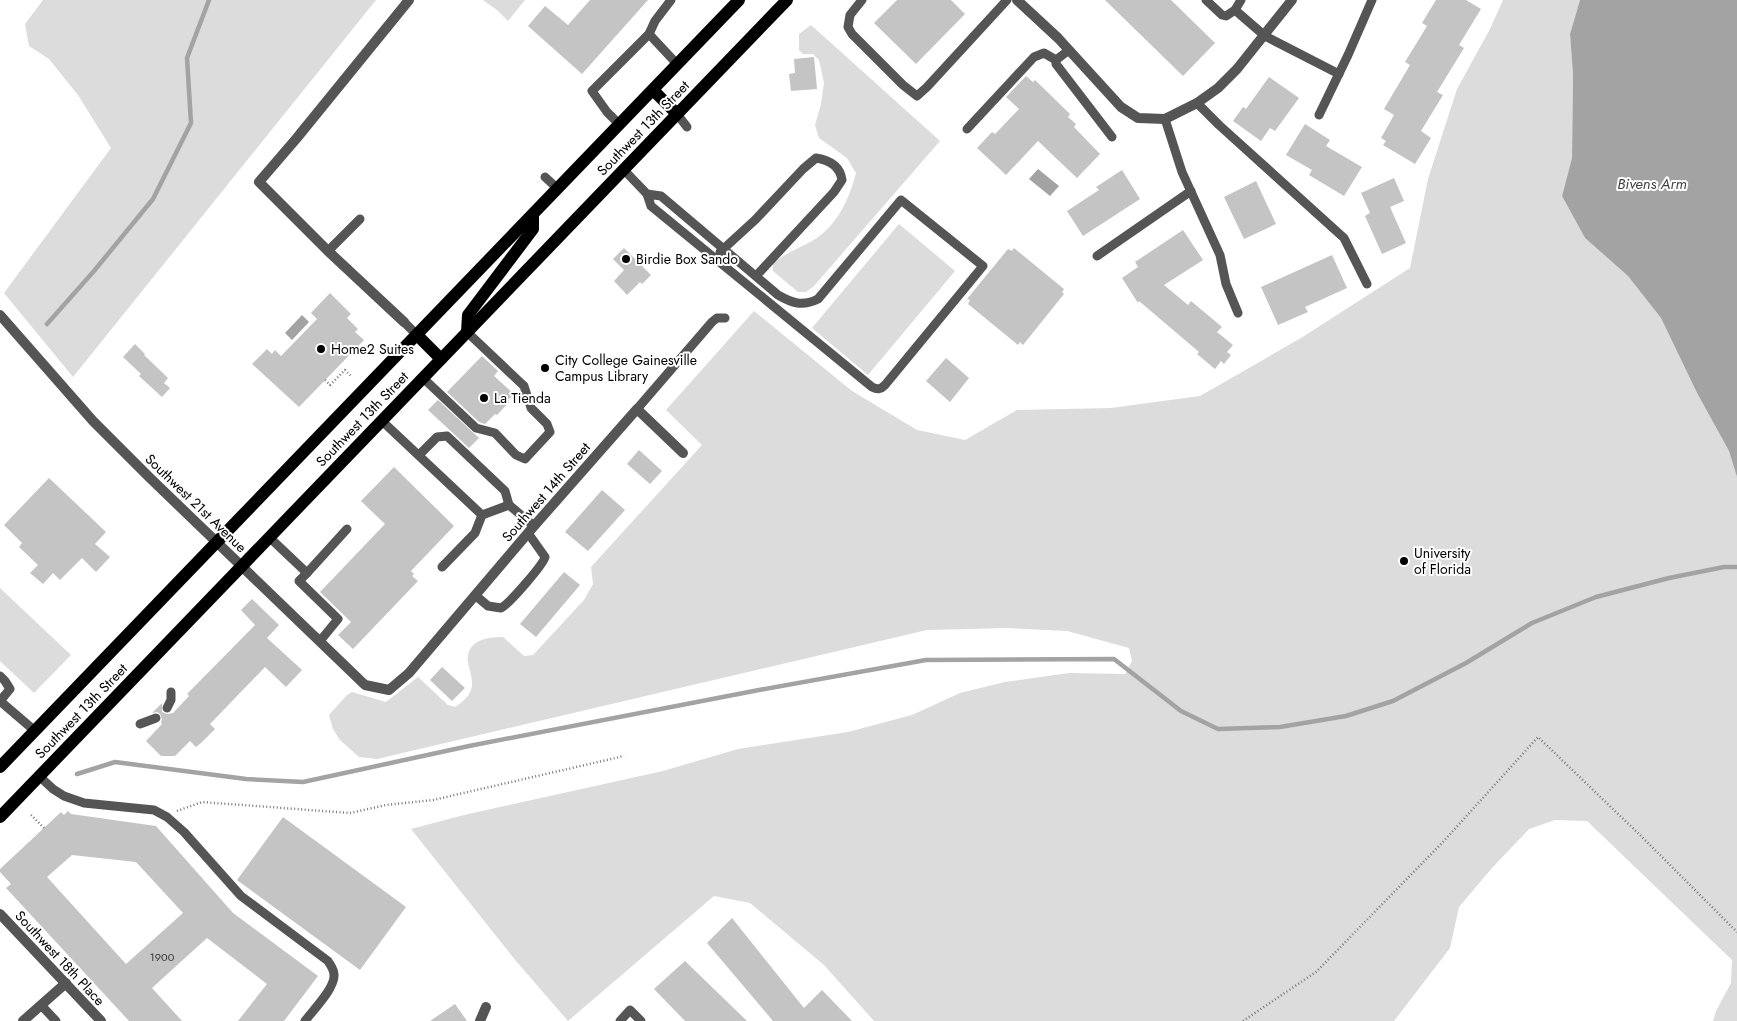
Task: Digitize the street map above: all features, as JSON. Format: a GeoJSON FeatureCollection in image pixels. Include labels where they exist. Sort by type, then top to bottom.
{"type":"FeatureCollection","features":[{"type":"Feature","properties":{"kind":"main road","name":"Southwest 13th Street"},"geometry":{"type":"LineString","coordinates":[[0,767],[739,0]]}},
{"type":"Feature","properties":{"kind":"main road","name":"Southwest 13th Street"},"geometry":{"type":"LineString","coordinates":[[0,816],[787,0]]}},
{"type":"Feature","properties":{"kind":"main road"},"geometry":{"type":"LineString","coordinates":[[653,90],[677,114]]}},
{"type":"Feature","properties":{"kind":"main road"},"geometry":{"type":"LineString","coordinates":[[467,332],[468,315],[533,229],[533,215]]}},
{"type":"Feature","properties":{"kind":"main road"},"geometry":{"type":"LineString","coordinates":[[417,335],[441,358]]}},
{"type":"Feature","properties":{"kind":"street"},"geometry":{"type":"LineString","coordinates":[[404,322],[328,251],[259,182],[409,0]]}},
{"type":"Feature","properties":{"kind":"street"},"geometry":{"type":"LineString","coordinates":[[1018,0],[1069,50],[1121,107],[1138,118],[1168,117],[1197,102],[1224,82],[1237,69],[1292,0]]}},
{"type":"Feature","properties":{"kind":"street","name":"Southwest 21st Avenue"},"geometry":{"type":"LineString","coordinates":[[0,315],[94,421],[217,543],[365,685],[389,690]]}},
{"type":"Feature","properties":{"kind":"street"},"geometry":{"type":"LineString","coordinates":[[637,408],[683,453]]}},
{"type":"Feature","properties":{"kind":"street","name":"Southwest 14th Street"},"geometry":{"type":"LineString","coordinates":[[389,690],[409,673],[637,408]]}},
{"type":"Feature","properties":{"kind":"street","name":"Southwest 18th Place"},"geometry":{"type":"LineString","coordinates":[[0,914],[101,1021]]}},
{"type":"Feature","properties":{"kind":"street"},"geometry":{"type":"LineString","coordinates":[[23,1021],[66,983]]}},
{"type":"Feature","properties":{"kind":"street"},"geometry":{"type":"LineString","coordinates":[[480,1021],[486,1007]]}},
{"type":"Feature","properties":{"kind":"lane"},"geometry":{"type":"LineString","coordinates":[[620,124],[607,112],[592,92],[649,34],[654,21],[671,0]]}},
{"type":"Feature","properties":{"kind":"lane"},"geometry":{"type":"LineString","coordinates":[[862,0],[850,15],[848,27],[852,34],[904,86],[917,96],[1007,0]]}},
{"type":"Feature","properties":{"kind":"lane"},"geometry":{"type":"LineString","coordinates":[[1206,0],[1222,15],[1226,16],[1235,10],[1240,0]]}},
{"type":"Feature","properties":{"kind":"lane"},"geometry":{"type":"LineString","coordinates":[[1319,115],[1372,0]]}},
{"type":"Feature","properties":{"kind":"lane"},"geometry":{"type":"LineString","coordinates":[[1235,10],[1264,36],[1339,74]]}},
{"type":"Feature","properties":{"kind":"lane"},"geometry":{"type":"LineString","coordinates":[[649,34],[677,64]]}},
{"type":"Feature","properties":{"kind":"lane"},"geometry":{"type":"LineString","coordinates":[[1056,60],[1069,50]]}},
{"type":"Feature","properties":{"kind":"lane"},"geometry":{"type":"LineString","coordinates":[[966,129],[1034,57],[1044,53],[1056,60],[1059,69],[1112,137]]}},
{"type":"Feature","properties":{"kind":"lane"},"geometry":{"type":"LineString","coordinates":[[1197,102],[1219,125],[1344,238],[1367,284]]}},
{"type":"Feature","properties":{"kind":"lane"},"geometry":{"type":"LineString","coordinates":[[677,114],[688,127]]}},
{"type":"Feature","properties":{"kind":"lane"},"geometry":{"type":"LineString","coordinates":[[1168,117],[1182,172],[1220,255],[1226,284],[1238,313]]}},
{"type":"Feature","properties":{"kind":"lane"},"geometry":{"type":"LineString","coordinates":[[715,257],[755,220],[803,169],[816,158],[826,160],[841,172],[842,180],[834,192],[756,276]]}},
{"type":"Feature","properties":{"kind":"lane"},"geometry":{"type":"LineString","coordinates":[[624,170],[647,194],[651,206],[865,382],[876,389],[882,388],[885,385],[983,266],[901,200],[818,299],[801,305],[789,302],[778,295],[661,196],[647,194]]}},
{"type":"Feature","properties":{"kind":"lane"},"geometry":{"type":"LineString","coordinates":[[545,177],[558,189]]}},
{"type":"Feature","properties":{"kind":"lane"},"geometry":{"type":"LineString","coordinates":[[1097,256],[1191,191]]}},
{"type":"Feature","properties":{"kind":"lane"},"geometry":{"type":"LineString","coordinates":[[328,251],[360,219]]}},
{"type":"Feature","properties":{"kind":"lane","name":"Southwest 14th Street"},"geometry":{"type":"LineString","coordinates":[[637,408],[712,322],[717,318],[725,318]]}},
{"type":"Feature","properties":{"kind":"lane"},"geometry":{"type":"LineString","coordinates":[[404,322],[417,335]]}},
{"type":"Feature","properties":{"kind":"lane"},"geometry":{"type":"LineString","coordinates":[[422,378],[476,428],[494,433],[516,455],[525,459],[550,432],[547,424],[531,408],[524,386],[467,332]]}},
{"type":"Feature","properties":{"kind":"lane"},"geometry":{"type":"LineString","coordinates":[[382,421],[482,515]]}},
{"type":"Feature","properties":{"kind":"lane"},"geometry":{"type":"LineString","coordinates":[[419,455],[437,437],[447,436],[504,491],[509,505],[531,529],[545,557],[524,585],[502,608],[488,606],[475,595]]}},
{"type":"Feature","properties":{"kind":"lane"},"geometry":{"type":"LineString","coordinates":[[442,567],[474,533],[482,515],[509,505]]}},
{"type":"Feature","properties":{"kind":"lane"},"geometry":{"type":"LineString","coordinates":[[320,640],[338,619],[299,581],[347,529]]}},
{"type":"Feature","properties":{"kind":"lane"},"geometry":{"type":"LineString","coordinates":[[269,537],[306,573]]}},
{"type":"Feature","properties":{"kind":"lane"},"geometry":{"type":"LineString","coordinates":[[0,676],[10,690],[0,701],[35,731]]}},
{"type":"Feature","properties":{"kind":"lane"},"geometry":{"type":"LineString","coordinates":[[167,708],[171,700],[171,692]]}},
{"type":"Feature","properties":{"kind":"lane"},"geometry":{"type":"LineString","coordinates":[[140,724],[156,718]]}},
{"type":"Feature","properties":{"kind":"lane"},"geometry":{"type":"LineString","coordinates":[[39,776],[64,796],[84,803],[154,810],[167,817],[184,832],[241,896],[328,961],[333,969],[332,985],[304,1021]]}},
{"type":"Feature","properties":{"kind":"lane"},"geometry":{"type":"LineString","coordinates":[[41,1005],[56,1021]]}},
{"type":"Feature","properties":{"kind":"lane"},"geometry":{"type":"LineString","coordinates":[[620,1021],[630,1010],[641,1021]]}},
{"type":"Feature","properties":{"kind":"path"},"geometry":{"type":"LineString","coordinates":[[325,380],[330,385],[345,370],[352,377]]}},
{"type":"Feature","properties":{"kind":"path"},"geometry":{"type":"LineString","coordinates":[[1243,1021],[1316,972],[1443,842],[1538,737],[1737,932]]}},
{"type":"Feature","properties":{"kind":"path"},"geometry":{"type":"LineString","coordinates":[[167,817],[179,810],[202,802],[350,813],[386,805],[433,800],[624,756]]}},
{"type":"Feature","properties":{"kind":"path"},"geometry":{"type":"LineString","coordinates":[[31,815],[44,828]]}},
{"type":"Feature","properties":{"kind":"shaded area"},"geometry":{"type":"Polygon","coordinates":[[[43,0],[376,0],[73,377],[4,293],[111,148],[78,95],[49,59],[29,46],[25,24],[43,0]]]}},
{"type":"Feature","properties":{"kind":"shaded area"},"geometry":{"type":"Polygon","coordinates":[[[483,0],[525,0],[508,21],[483,0]]]}},
{"type":"Feature","properties":{"kind":"shaded area","name":"University of Florida"},"geometry":{"type":"Polygon","coordinates":[[[1503,0],[1580,0],[1570,34],[1573,75],[1572,158],[1562,196],[1585,238],[1628,276],[1661,318],[1697,393],[1729,451],[1737,477],[1737,1021],[1713,1021],[1716,1011],[1731,983],[1732,960],[1587,821],[1555,820],[1529,829],[1459,907],[1450,948],[1394,1021],[874,1021],[824,965],[750,903],[714,896],[568,1021],[516,961],[411,829],[464,815],[663,771],[738,749],[848,732],[912,715],[960,693],[1005,682],[1069,673],[1125,674],[1132,661],[1129,648],[1067,631],[1007,628],[927,630],[377,759],[359,757],[340,740],[333,729],[329,715],[347,695],[352,692],[386,702],[418,677],[448,705],[455,707],[466,698],[472,687],[468,656],[473,645],[484,639],[503,637],[524,656],[533,655],[584,600],[593,584],[591,567],[702,445],[666,410],[754,311],[852,391],[917,430],[965,440],[1017,410],[1111,408],[1200,396],[1301,338],[1410,268],[1428,179],[1457,89],[1490,29],[1503,0]]]}},
{"type":"Feature","properties":{"kind":"shaded area"},"geometry":{"type":"Polygon","coordinates":[[[811,25],[940,141],[814,286],[806,292],[798,292],[773,271],[773,263],[825,232],[842,209],[856,173],[847,158],[819,138],[815,125],[824,83],[819,60],[813,54],[803,54],[799,50],[799,34],[811,25]]]}},
{"type":"Feature","properties":{"kind":"shaded area"},"geometry":{"type":"Polygon","coordinates":[[[899,224],[955,271],[868,375],[812,328],[899,224]]]}},
{"type":"Feature","properties":{"kind":"shaded area"},"geometry":{"type":"Polygon","coordinates":[[[0,588],[71,655],[34,693],[0,661],[0,588]]]}},
{"type":"Feature","properties":{"kind":"water","name":"Bivens Arm"},"geometry":{"type":"Polygon","coordinates":[[[1580,0],[1737,0],[1737,477],[1729,451],[1697,393],[1661,318],[1628,276],[1585,238],[1562,196],[1572,158],[1573,75],[1570,34],[1580,0]]]}},
{"type":"Feature","properties":{"kind":"water"},"geometry":{"type":"Polygon","coordinates":[[[1038,169],[1059,186],[1050,196],[1029,179],[1038,169]]]}},
{"type":"Feature","properties":{"kind":"water"},"geometry":{"type":"Polygon","coordinates":[[[302,315],[309,322],[292,340],[285,333],[302,315]]]}},
{"type":"Feature","properties":{"kind":"building"},"geometry":{"type":"Polygon","coordinates":[[[590,0],[648,0],[582,74],[528,26],[545,6],[568,25],[590,0]]]}},
{"type":"Feature","properties":{"kind":"building"},"geometry":{"type":"Polygon","coordinates":[[[897,0],[951,0],[965,14],[916,64],[874,23],[897,0]]]}},
{"type":"Feature","properties":{"kind":"building"},"geometry":{"type":"Polygon","coordinates":[[[1105,0],[1171,0],[1215,43],[1183,76],[1105,0]]]}},
{"type":"Feature","properties":{"kind":"building"},"geometry":{"type":"Polygon","coordinates":[[[1436,0],[1466,0],[1481,9],[1459,45],[1464,48],[1437,92],[1443,95],[1421,131],[1431,138],[1415,164],[1383,145],[1386,141],[1381,138],[1394,115],[1384,109],[1410,65],[1405,62],[1427,26],[1422,23],[1436,0]]]}},
{"type":"Feature","properties":{"kind":"building"},"geometry":{"type":"Polygon","coordinates":[[[814,57],[817,89],[791,91],[789,74],[795,73],[794,59],[814,57]]]}},
{"type":"Feature","properties":{"kind":"building"},"geometry":{"type":"Polygon","coordinates":[[[1026,76],[1033,82],[1035,80],[1070,114],[1068,117],[1076,124],[1074,127],[1100,154],[1077,178],[1038,141],[1006,175],[977,148],[992,132],[995,134],[1019,109],[1006,97],[1026,76]]]}},
{"type":"Feature","properties":{"kind":"building"},"geometry":{"type":"Polygon","coordinates":[[[1269,77],[1299,98],[1275,131],[1270,128],[1261,141],[1233,121],[1243,107],[1246,109],[1269,77]]]}},
{"type":"Feature","properties":{"kind":"building"},"geometry":{"type":"Polygon","coordinates":[[[1305,124],[1330,140],[1326,146],[1362,167],[1344,196],[1309,175],[1312,170],[1286,155],[1305,124]]]}},
{"type":"Feature","properties":{"kind":"building"},"geometry":{"type":"Polygon","coordinates":[[[1122,170],[1140,199],[1083,236],[1067,211],[1099,190],[1096,187],[1122,170]]]}},
{"type":"Feature","properties":{"kind":"building"},"geometry":{"type":"Polygon","coordinates":[[[1394,178],[1404,201],[1390,207],[1406,243],[1382,254],[1365,216],[1370,213],[1361,193],[1394,178]]]}},
{"type":"Feature","properties":{"kind":"building"},"geometry":{"type":"Polygon","coordinates":[[[1256,181],[1276,224],[1244,239],[1224,197],[1256,181]]]}},
{"type":"Feature","properties":{"kind":"building"},"geometry":{"type":"Polygon","coordinates":[[[1183,230],[1203,260],[1164,285],[1188,305],[1191,301],[1222,327],[1217,332],[1233,345],[1227,352],[1231,355],[1224,364],[1221,361],[1215,369],[1197,354],[1199,352],[1139,301],[1138,303],[1122,278],[1138,267],[1135,262],[1183,230]]]}},
{"type":"Feature","properties":{"kind":"building"},"geometry":{"type":"Polygon","coordinates":[[[624,248],[651,275],[642,284],[640,282],[627,295],[614,281],[624,270],[613,259],[624,248]]]}},
{"type":"Feature","properties":{"kind":"building"},"geometry":{"type":"Polygon","coordinates":[[[1014,248],[1064,289],[1062,292],[1064,294],[1023,345],[1020,342],[1018,345],[968,304],[970,300],[967,299],[1008,249],[1012,251],[1014,248]]]}},
{"type":"Feature","properties":{"kind":"building"},"geometry":{"type":"Polygon","coordinates":[[[1332,255],[1347,288],[1305,307],[1308,312],[1278,325],[1261,287],[1332,255]]]}},
{"type":"Feature","properties":{"kind":"building","name":"Home2 Suites"},"geometry":{"type":"Polygon","coordinates":[[[330,293],[351,314],[347,318],[358,329],[355,332],[364,340],[299,407],[252,364],[267,349],[272,354],[275,350],[281,356],[317,319],[311,313],[330,293]]]}},
{"type":"Feature","properties":{"kind":"building"},"geometry":{"type":"Polygon","coordinates":[[[135,344],[168,378],[164,383],[170,388],[162,397],[139,376],[141,374],[123,357],[135,344]]]}},
{"type":"Feature","properties":{"kind":"building"},"geometry":{"type":"Polygon","coordinates":[[[482,356],[498,371],[494,376],[514,394],[497,415],[495,414],[485,424],[479,422],[447,392],[482,356]]]}},
{"type":"Feature","properties":{"kind":"building"},"geometry":{"type":"Polygon","coordinates":[[[946,358],[969,378],[950,402],[926,381],[946,358]]]}},
{"type":"Feature","properties":{"kind":"building"},"geometry":{"type":"Polygon","coordinates":[[[438,400],[479,438],[469,448],[428,410],[438,400]]]}},
{"type":"Feature","properties":{"kind":"building"},"geometry":{"type":"Polygon","coordinates":[[[639,450],[662,471],[650,484],[627,464],[639,450]]]}},
{"type":"Feature","properties":{"kind":"building"},"geometry":{"type":"Polygon","coordinates":[[[394,467],[454,526],[411,571],[414,574],[412,576],[418,581],[353,649],[338,635],[351,622],[320,592],[385,524],[361,501],[394,467]]]}},
{"type":"Feature","properties":{"kind":"building"},"geometry":{"type":"Polygon","coordinates":[[[49,478],[106,532],[95,544],[110,557],[96,572],[82,558],[60,580],[53,573],[43,584],[30,573],[38,565],[19,547],[22,543],[4,525],[49,478]]]}},
{"type":"Feature","properties":{"kind":"building"},"geometry":{"type":"Polygon","coordinates":[[[602,490],[625,510],[588,551],[565,532],[602,490]]]}},
{"type":"Feature","properties":{"kind":"building"},"geometry":{"type":"Polygon","coordinates":[[[564,572],[580,585],[536,637],[520,624],[564,572]]]}},
{"type":"Feature","properties":{"kind":"building"},"geometry":{"type":"Polygon","coordinates":[[[252,599],[279,625],[267,638],[302,670],[286,687],[265,667],[210,724],[215,729],[201,743],[196,747],[190,741],[175,756],[161,756],[146,741],[162,724],[160,714],[157,712],[152,713],[162,703],[162,712],[167,714],[173,713],[189,696],[187,694],[255,625],[241,610],[252,599]]]}},
{"type":"Feature","properties":{"kind":"building"},"geometry":{"type":"Polygon","coordinates":[[[442,667],[465,688],[452,701],[430,680],[442,667]]]}},
{"type":"Feature","properties":{"kind":"building"},"geometry":{"type":"Polygon","coordinates":[[[68,811],[71,814],[156,826],[233,913],[318,976],[284,1021],[238,1021],[267,984],[207,938],[152,988],[182,1021],[129,1021],[6,888],[11,884],[0,872],[0,869],[61,812],[64,815],[68,811]],[[72,855],[47,877],[126,964],[183,913],[136,862],[72,855]]]}},
{"type":"Feature","properties":{"kind":"building"},"geometry":{"type":"Polygon","coordinates":[[[283,817],[406,907],[360,970],[237,880],[283,817]]]}},
{"type":"Feature","properties":{"kind":"building"},"geometry":{"type":"Polygon","coordinates":[[[732,918],[804,1008],[822,990],[852,1021],[773,1021],[707,943],[732,918]]]}},
{"type":"Feature","properties":{"kind":"building"},"geometry":{"type":"Polygon","coordinates":[[[685,961],[747,1021],[685,1021],[654,989],[685,961]]]}},
{"type":"Feature","properties":{"kind":"building"},"geometry":{"type":"Polygon","coordinates":[[[455,1004],[467,1021],[430,1021],[455,1004]]]}},
{"type":"Feature","properties":{"kind":"waterway"},"geometry":{"type":"LineString","coordinates":[[47,324],[94,271],[153,199],[191,123],[187,58],[209,0]]}},
{"type":"Feature","properties":{"kind":"waterway"},"geometry":{"type":"LineString","coordinates":[[77,774],[115,762],[246,779],[303,782],[469,746],[926,660],[1114,659],[1181,711],[1218,729],[1280,727],[1346,716],[1393,701],[1466,663],[1532,623],[1596,597],[1669,578],[1724,567],[1737,567]]}},
{"type":"Feature","properties":{"kind":"place","name":"Birdie Box Sando"},"geometry":{"type":"Point","coordinates":[626,259]}},
{"type":"Feature","properties":{"kind":"place","name":"Home2 Suites"},"geometry":{"type":"Point","coordinates":[321,349]}},
{"type":"Feature","properties":{"kind":"place","name":"City College Gainesville Campus Library"},"geometry":{"type":"Point","coordinates":[545,368]}},
{"type":"Feature","properties":{"kind":"place","name":"La Tienda"},"geometry":{"type":"Point","coordinates":[484,398]}},
{"type":"Feature","properties":{"kind":"place","name":"University of Florida"},"geometry":{"type":"Point","coordinates":[1404,561]}}]}
